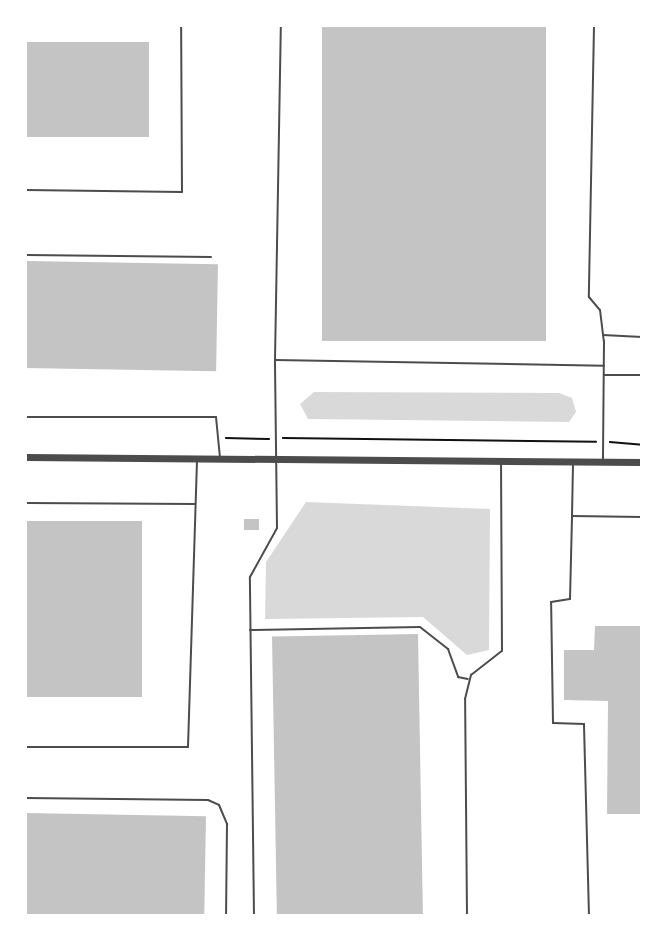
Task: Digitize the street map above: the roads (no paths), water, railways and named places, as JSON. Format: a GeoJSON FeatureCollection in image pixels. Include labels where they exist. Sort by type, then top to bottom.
{"type":"FeatureCollection","features":[{"type":"Feature","properties":{"kind":"street"},"geometry":{"type":"LineString","coordinates":[[26,457],[642,462]]}},
{"type":"Feature","properties":{"kind":"lane"},"geometry":{"type":"LineString","coordinates":[[26,190],[182,192],[181,26]]}},
{"type":"Feature","properties":{"kind":"lane"},"geometry":{"type":"LineString","coordinates":[[254,915],[250,630],[252,567],[276,528],[274,438],[281,26]]}},
{"type":"Feature","properties":{"kind":"lane"},"geometry":{"type":"LineString","coordinates":[[594,26],[589,297],[600,310],[603,335],[603,462]]}},
{"type":"Feature","properties":{"kind":"lane"},"geometry":{"type":"LineString","coordinates":[[26,255],[211,257]]}},
{"type":"Feature","properties":{"kind":"lane"},"geometry":{"type":"LineString","coordinates":[[603,335],[642,337]]}},
{"type":"Feature","properties":{"kind":"lane"},"geometry":{"type":"LineString","coordinates":[[275,360],[604,366]]}},
{"type":"Feature","properties":{"kind":"lane"},"geometry":{"type":"LineString","coordinates":[[604,375],[642,375]]}},
{"type":"Feature","properties":{"kind":"lane"},"geometry":{"type":"LineString","coordinates":[[26,417],[216,417],[220,458]]}},
{"type":"Feature","properties":{"kind":"lane"},"geometry":{"type":"LineString","coordinates":[[26,747],[188,747],[197,459]]}},
{"type":"Feature","properties":{"kind":"lane"},"geometry":{"type":"LineString","coordinates":[[467,915],[465,699],[469,679],[502,651],[501,461]]}},
{"type":"Feature","properties":{"kind":"lane"},"geometry":{"type":"LineString","coordinates":[[573,461],[570,599],[551,602],[553,723],[584,724],[589,915]]}},
{"type":"Feature","properties":{"kind":"lane"},"geometry":{"type":"LineString","coordinates":[[26,503],[195,504]]}},
{"type":"Feature","properties":{"kind":"lane"},"geometry":{"type":"LineString","coordinates":[[572,516],[642,518]]}},
{"type":"Feature","properties":{"kind":"lane"},"geometry":{"type":"LineString","coordinates":[[250,630],[420,627],[448,649],[458,676],[469,679]]}},
{"type":"Feature","properties":{"kind":"lane"},"geometry":{"type":"LineString","coordinates":[[26,798],[208,800],[219,805],[227,824],[226,915]]}}]}
